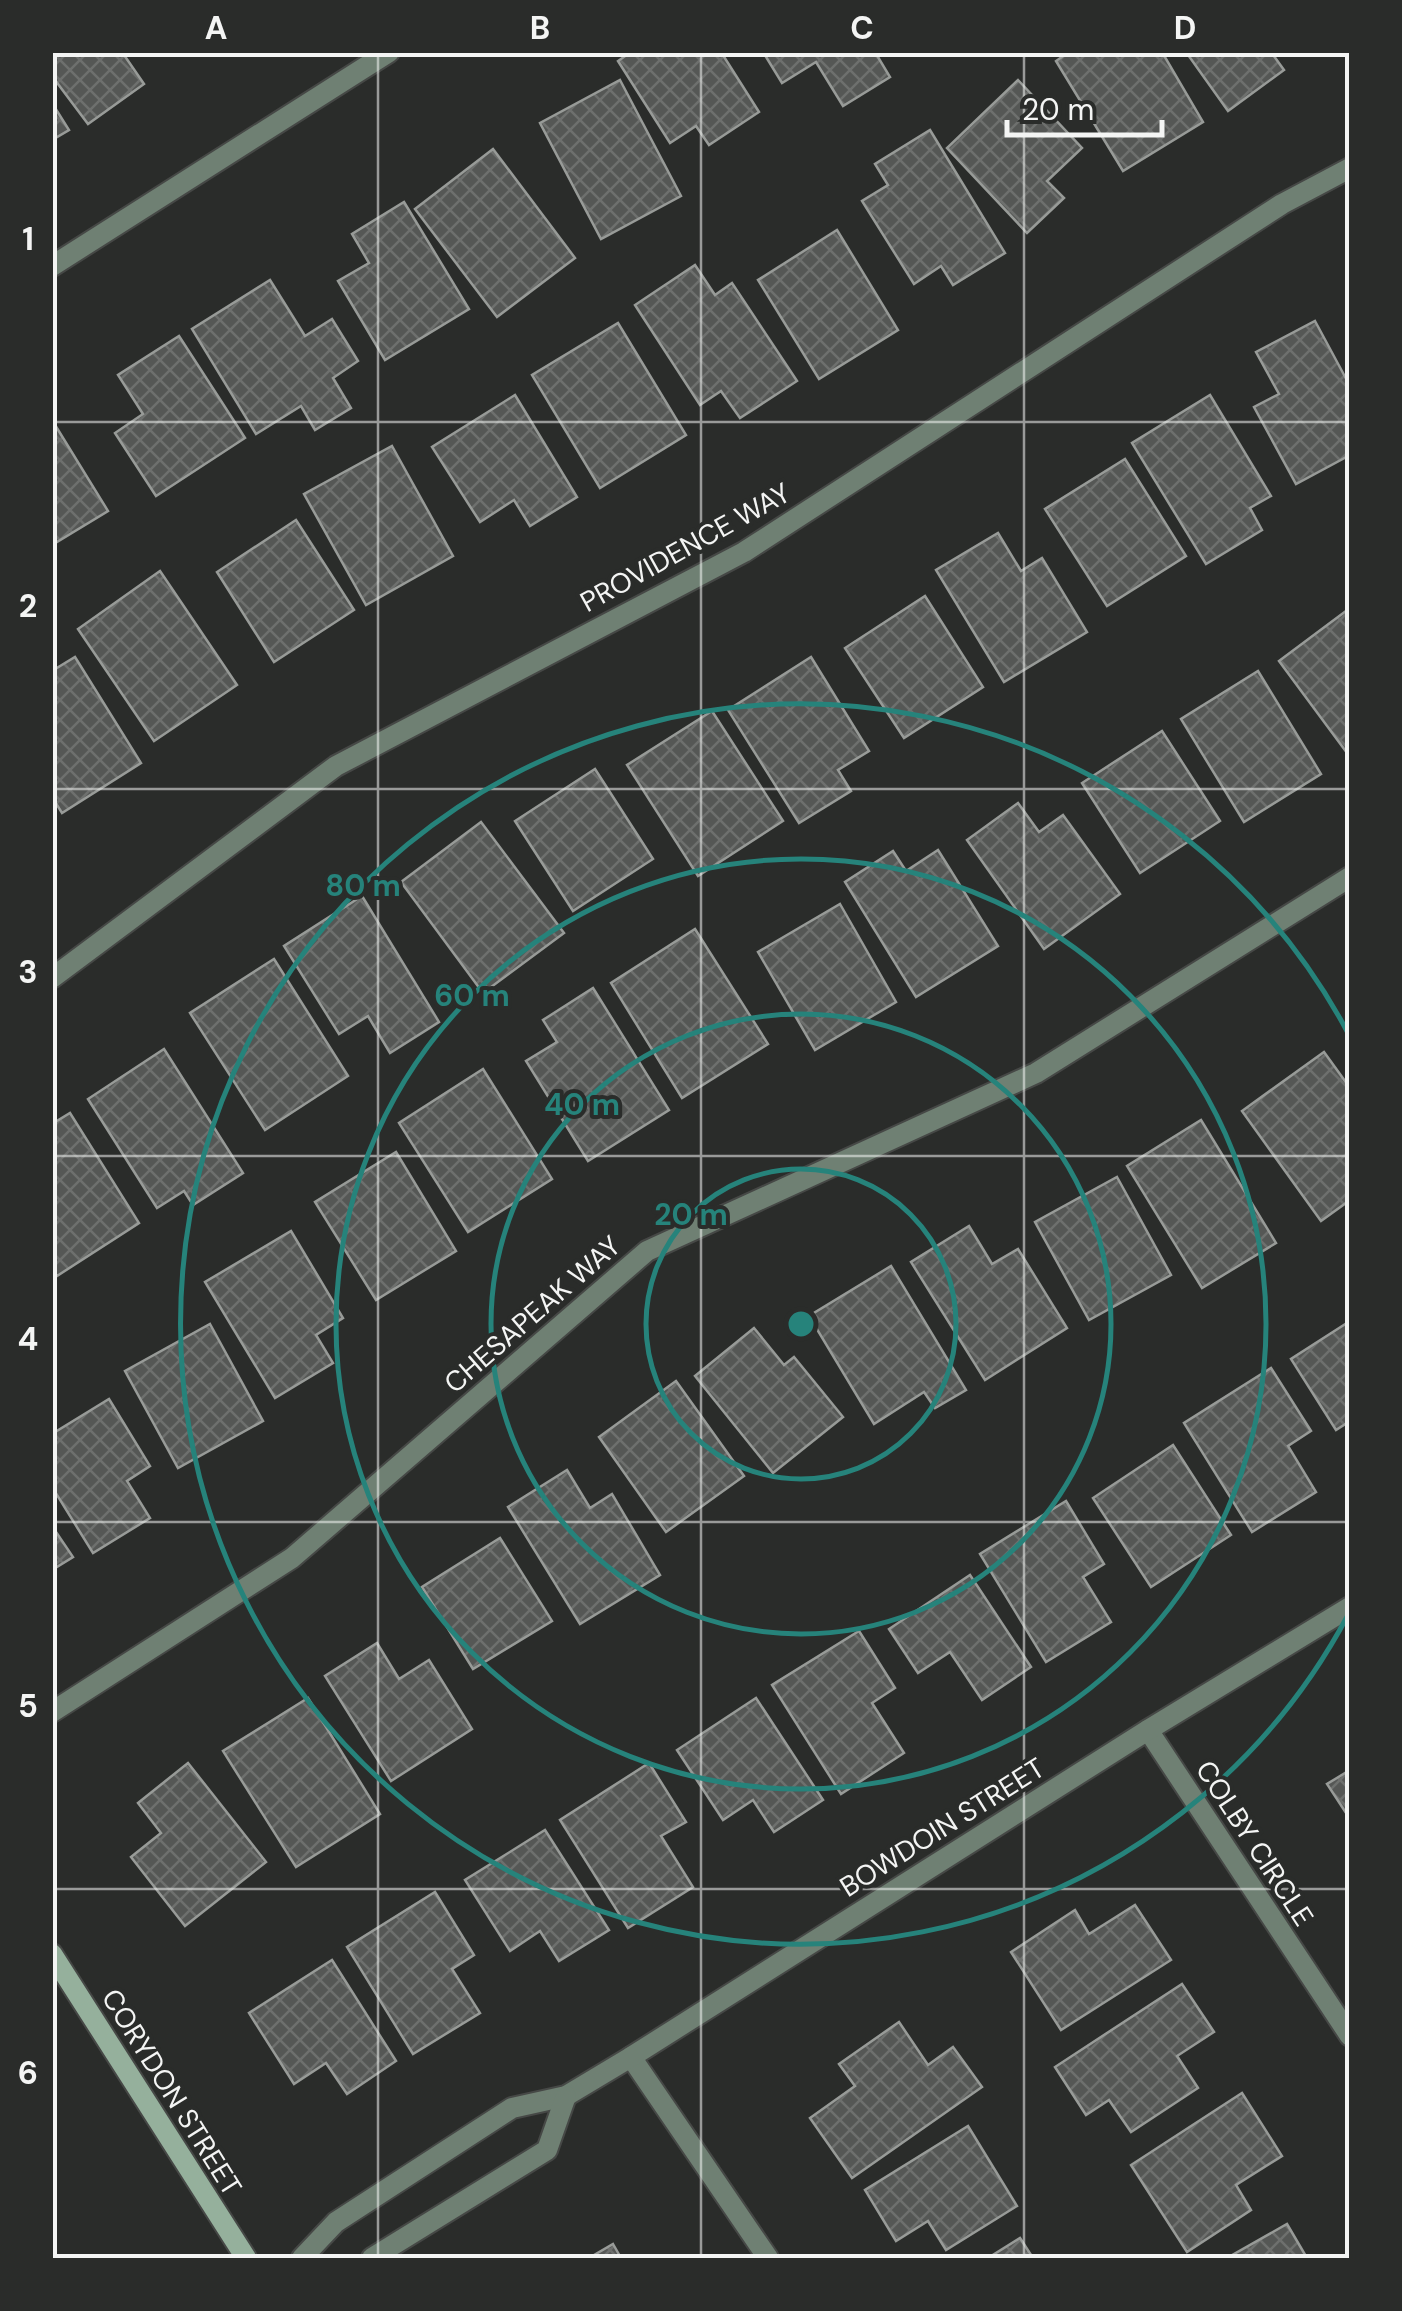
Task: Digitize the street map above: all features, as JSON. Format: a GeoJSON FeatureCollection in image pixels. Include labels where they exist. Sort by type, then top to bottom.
{"type":"FeatureCollection","features":[{"type":"Feature","properties":{"kind":"main road","name":"CORYDON STREET"},"geometry":{"type":"LineString","coordinates":[[52,1954],[246,2258]]}},
{"type":"Feature","properties":{"kind":"street"},"geometry":{"type":"LineString","coordinates":[[52,266],[390,52]]}},
{"type":"Feature","properties":{"kind":"street","name":"PROVIDENCE WAY"},"geometry":{"type":"LineString","coordinates":[[52,978],[336,766],[744,552],[1282,204],[1350,168]]}},
{"type":"Feature","properties":{"kind":"street","name":"CHESAPEAK WAY"},"geometry":{"type":"LineString","coordinates":[[52,1712],[292,1558],[648,1251],[1036,1073],[1350,878]]}},
{"type":"Feature","properties":{"kind":"street","name":"BOWDOIN STREET"},"geometry":{"type":"LineString","coordinates":[[302,2258],[336,2222],[512,2108],[566,2096],[632,2057],[1148,1730],[1350,1607]]}},
{"type":"Feature","properties":{"kind":"street","name":"COLBY CIRCLE"},"geometry":{"type":"LineString","coordinates":[[1148,1730],[1350,2036]]}},
{"type":"Feature","properties":{"kind":"street"},"geometry":{"type":"LineString","coordinates":[[632,2057],[768,2258]]}},
{"type":"Feature","properties":{"kind":"street"},"geometry":{"type":"LineString","coordinates":[[372,2258],[547,2150],[566,2096]]}},
{"type":"Feature","properties":{"kind":"building"},"geometry":{"type":"Polygon","coordinates":[[[52,52],[122,52],[144,84],[88,124],[52,76],[52,52]]]}},
{"type":"Feature","properties":{"kind":"building"},"geometry":{"type":"Polygon","coordinates":[[[631,52],[721,52],[759,112],[709,145],[696,126],[670,143],[618,61],[631,52]]]}},
{"type":"Feature","properties":{"kind":"building"},"geometry":{"type":"Polygon","coordinates":[[[763,52],[875,52],[890,77],[843,106],[816,62],[782,83],[763,52]]]}},
{"type":"Feature","properties":{"kind":"building"},"geometry":{"type":"Polygon","coordinates":[[[1069,52],[1162,52],[1203,122],[1123,171],[1056,61],[1069,52]]]}},
{"type":"Feature","properties":{"kind":"building"},"geometry":{"type":"Polygon","coordinates":[[[1186,52],[1271,52],[1284,70],[1228,111],[1186,52]]]}},
{"type":"Feature","properties":{"kind":"building"},"geometry":{"type":"Polygon","coordinates":[[[620,80],[681,196],[601,239],[540,123],[620,80]]]}},
{"type":"Feature","properties":{"kind":"building"},"geometry":{"type":"Polygon","coordinates":[[[1018,80],[1082,148],[1047,181],[1064,198],[1027,233],[947,148],[1018,80]]]}},
{"type":"Feature","properties":{"kind":"building"},"geometry":{"type":"Polygon","coordinates":[[[52,103],[69,130],[52,140],[52,103]]]}},
{"type":"Feature","properties":{"kind":"building"},"geometry":{"type":"Polygon","coordinates":[[[930,130],[1005,253],[953,285],[941,266],[914,284],[862,201],[888,185],[875,164],[930,130]]]}},
{"type":"Feature","properties":{"kind":"building"},"geometry":{"type":"Polygon","coordinates":[[[493,149],[575,258],[497,317],[415,209],[493,149]]]}},
{"type":"Feature","properties":{"kind":"building"},"geometry":{"type":"Polygon","coordinates":[[[404,202],[469,309],[385,360],[338,281],[369,263],[352,234],[404,202]]]}},
{"type":"Feature","properties":{"kind":"building"},"geometry":{"type":"Polygon","coordinates":[[[837,230],[898,330],[819,379],[758,280],[837,230]]]}},
{"type":"Feature","properties":{"kind":"building"},"geometry":{"type":"Polygon","coordinates":[[[695,265],[715,295],[732,283],[797,381],[740,418],[721,391],[700,405],[635,305],[695,265]]]}},
{"type":"Feature","properties":{"kind":"building"},"geometry":{"type":"Polygon","coordinates":[[[270,280],[305,336],[332,319],[358,361],[333,378],[351,408],[315,430],[301,406],[256,434],[192,329],[270,280]]]}},
{"type":"Feature","properties":{"kind":"building"},"geometry":{"type":"Polygon","coordinates":[[[1315,321],[1350,386],[1350,455],[1296,484],[1254,407],[1279,394],[1256,352],[1315,321]]]}},
{"type":"Feature","properties":{"kind":"building"},"geometry":{"type":"Polygon","coordinates":[[[618,323],[686,435],[600,488],[532,375],[618,323]]]}},
{"type":"Feature","properties":{"kind":"building"},"geometry":{"type":"Polygon","coordinates":[[[179,336],[245,438],[156,496],[115,433],[143,414],[118,375],[179,336]]]}},
{"type":"Feature","properties":{"kind":"building"},"geometry":{"type":"Polygon","coordinates":[[[515,395],[577,497],[530,526],[514,500],[480,522],[432,447],[515,395]]]}},
{"type":"Feature","properties":{"kind":"building"},"geometry":{"type":"Polygon","coordinates":[[[1210,395],[1271,496],[1250,508],[1262,530],[1206,564],[1132,443],[1210,395]]]}},
{"type":"Feature","properties":{"kind":"building"},"geometry":{"type":"Polygon","coordinates":[[[52,420],[108,511],[52,545],[52,420]]]}},
{"type":"Feature","properties":{"kind":"building"},"geometry":{"type":"Polygon","coordinates":[[[392,446],[453,556],[366,605],[304,494],[392,446]]]}},
{"type":"Feature","properties":{"kind":"building"},"geometry":{"type":"Polygon","coordinates":[[[1125,459],[1186,556],[1107,606],[1045,509],[1125,459]]]}},
{"type":"Feature","properties":{"kind":"building"},"geometry":{"type":"Polygon","coordinates":[[[296,520],[354,610],[274,662],[217,572],[296,520]]]}},
{"type":"Feature","properties":{"kind":"building"},"geometry":{"type":"Polygon","coordinates":[[[998,533],[1021,571],[1042,558],[1087,632],[1004,682],[936,570],[998,533]]]}},
{"type":"Feature","properties":{"kind":"building"},"geometry":{"type":"Polygon","coordinates":[[[160,571],[237,685],[154,741],[78,629],[160,571]]]}},
{"type":"Feature","properties":{"kind":"building"},"geometry":{"type":"Polygon","coordinates":[[[925,596],[983,687],[904,738],[845,648],[925,596]]]}},
{"type":"Feature","properties":{"kind":"building"},"geometry":{"type":"Polygon","coordinates":[[[1350,608],[1350,757],[1279,661],[1350,608]]]}},
{"type":"Feature","properties":{"kind":"building"},"geometry":{"type":"Polygon","coordinates":[[[75,657],[141,763],[62,813],[52,797],[52,671],[75,657]]]}},
{"type":"Feature","properties":{"kind":"building"},"geometry":{"type":"Polygon","coordinates":[[[811,657],[869,751],[838,770],[851,791],[799,823],[728,710],[811,657]]]}},
{"type":"Feature","properties":{"kind":"building"},"geometry":{"type":"Polygon","coordinates":[[[1258,671],[1321,774],[1244,822],[1181,719],[1258,671]]]}},
{"type":"Feature","properties":{"kind":"building"},"geometry":{"type":"Polygon","coordinates":[[[712,711],[783,821],[698,876],[627,765],[712,711]]]}},
{"type":"Feature","properties":{"kind":"building"},"geometry":{"type":"Polygon","coordinates":[[[1162,731],[1220,821],[1140,873],[1082,783],[1162,731]]]}},
{"type":"Feature","properties":{"kind":"building"},"geometry":{"type":"Polygon","coordinates":[[[595,769],[653,859],[573,911],[515,821],[595,769]]]}},
{"type":"Feature","properties":{"kind":"building"},"geometry":{"type":"Polygon","coordinates":[[[1018,803],[1039,832],[1063,815],[1120,894],[1044,949],[967,840],[1018,803]]]}},
{"type":"Feature","properties":{"kind":"building"},"geometry":{"type":"Polygon","coordinates":[[[481,822],[564,933],[483,993],[401,882],[481,822]]]}},
{"type":"Feature","properties":{"kind":"building"},"geometry":{"type":"Polygon","coordinates":[[[938,850],[998,946],[916,997],[845,882],[893,851],[906,871],[938,850]]]}},
{"type":"Feature","properties":{"kind":"building"},"geometry":{"type":"Polygon","coordinates":[[[362,896],[439,1022],[390,1053],[368,1016],[339,1034],[284,946],[362,896]]]}},
{"type":"Feature","properties":{"kind":"building"},"geometry":{"type":"Polygon","coordinates":[[[840,904],[896,1002],[815,1050],[758,952],[840,904]]]}},
{"type":"Feature","properties":{"kind":"building"},"geometry":{"type":"Polygon","coordinates":[[[695,929],[768,1044],[682,1098],[611,983],[695,929]]]}},
{"type":"Feature","properties":{"kind":"building"},"geometry":{"type":"Polygon","coordinates":[[[274,959],[348,1076],[265,1130],[190,1013],[274,959]]]}},
{"type":"Feature","properties":{"kind":"building"},"geometry":{"type":"Polygon","coordinates":[[[593,988],[669,1110],[588,1161],[526,1061],[557,1042],[543,1020],[593,988]]]}},
{"type":"Feature","properties":{"kind":"building"},"geometry":{"type":"Polygon","coordinates":[[[164,1049],[243,1173],[193,1205],[184,1191],[157,1208],[88,1099],[164,1049]]]}},
{"type":"Feature","properties":{"kind":"building"},"geometry":{"type":"Polygon","coordinates":[[[1324,1052],[1350,1088],[1350,1200],[1321,1221],[1242,1111],[1324,1052]]]}},
{"type":"Feature","properties":{"kind":"building"},"geometry":{"type":"Polygon","coordinates":[[[483,1069],[552,1179],[468,1232],[399,1123],[483,1069]]]}},
{"type":"Feature","properties":{"kind":"building"},"geometry":{"type":"Polygon","coordinates":[[[70,1113],[139,1223],[57,1276],[52,1268],[52,1124],[70,1113]]]}},
{"type":"Feature","properties":{"kind":"building"},"geometry":{"type":"Polygon","coordinates":[[[1201,1120],[1276,1243],[1202,1288],[1127,1166],[1201,1120]]]}},
{"type":"Feature","properties":{"kind":"building"},"geometry":{"type":"Polygon","coordinates":[[[396,1152],[456,1251],[376,1300],[315,1202],[396,1152]]]}},
{"type":"Feature","properties":{"kind":"building"},"geometry":{"type":"Polygon","coordinates":[[[1117,1177],[1171,1275],[1089,1320],[1035,1222],[1117,1177]]]}},
{"type":"Feature","properties":{"kind":"building"},"geometry":{"type":"Polygon","coordinates":[[[969,1226],[992,1264],[1018,1249],[1067,1328],[985,1380],[911,1262],[969,1226]]]}},
{"type":"Feature","properties":{"kind":"building"},"geometry":{"type":"Polygon","coordinates":[[[291,1231],[343,1318],[316,1335],[333,1363],[275,1398],[205,1282],[291,1231]]]}},
{"type":"Feature","properties":{"kind":"building"},"geometry":{"type":"Polygon","coordinates":[[[891,1266],[966,1390],[935,1408],[924,1392],[874,1424],[809,1316],[891,1266]]]}},
{"type":"Feature","properties":{"kind":"building"},"geometry":{"type":"Polygon","coordinates":[[[1350,1321],[1350,1421],[1336,1430],[1291,1359],[1350,1321]]]}},
{"type":"Feature","properties":{"kind":"building"},"geometry":{"type":"Polygon","coordinates":[[[210,1324],[263,1421],[178,1468],[125,1371],[210,1324]]]}},
{"type":"Feature","properties":{"kind":"building"},"geometry":{"type":"Polygon","coordinates":[[[754,1328],[784,1365],[794,1357],[843,1417],[773,1473],[695,1376],[754,1328]]]}},
{"type":"Feature","properties":{"kind":"building"},"geometry":{"type":"Polygon","coordinates":[[[1271,1368],[1311,1431],[1288,1446],[1316,1492],[1252,1532],[1184,1423],[1271,1368]]]}},
{"type":"Feature","properties":{"kind":"building"},"geometry":{"type":"Polygon","coordinates":[[[676,1381],[744,1476],[666,1532],[599,1437],[676,1381]]]}},
{"type":"Feature","properties":{"kind":"building"},"geometry":{"type":"Polygon","coordinates":[[[109,1399],[150,1466],[127,1481],[150,1518],[93,1553],[52,1487],[52,1434],[109,1399]]]}},
{"type":"Feature","properties":{"kind":"building"},"geometry":{"type":"Polygon","coordinates":[[[1173,1445],[1231,1535],[1151,1587],[1093,1498],[1173,1445]]]}},
{"type":"Feature","properties":{"kind":"building"},"geometry":{"type":"Polygon","coordinates":[[[567,1470],[590,1508],[612,1494],[660,1575],[580,1624],[508,1507],[567,1470]]]}},
{"type":"Feature","properties":{"kind":"building"},"geometry":{"type":"Polygon","coordinates":[[[1066,1501],[1104,1564],[1083,1577],[1111,1622],[1046,1662],[980,1554],[1066,1501]]]}},
{"type":"Feature","properties":{"kind":"building"},"geometry":{"type":"Polygon","coordinates":[[[52,1526],[73,1557],[52,1570],[52,1526]]]}},
{"type":"Feature","properties":{"kind":"building"},"geometry":{"type":"Polygon","coordinates":[[[500,1538],[552,1621],[473,1669],[422,1587],[500,1538]]]}},
{"type":"Feature","properties":{"kind":"building"},"geometry":{"type":"Polygon","coordinates":[[[970,1575],[1031,1667],[982,1700],[950,1652],[918,1673],[889,1629],[970,1575]]]}},
{"type":"Feature","properties":{"kind":"building"},"geometry":{"type":"Polygon","coordinates":[[[859,1631],[895,1688],[872,1703],[904,1753],[841,1794],[772,1685],[859,1631]]]}},
{"type":"Feature","properties":{"kind":"building"},"geometry":{"type":"Polygon","coordinates":[[[377,1643],[399,1679],[429,1660],[472,1729],[391,1781],[325,1676],[377,1643]]]}},
{"type":"Feature","properties":{"kind":"building"},"geometry":{"type":"Polygon","coordinates":[[[308,1698],[380,1814],[296,1867],[223,1751],[308,1698]]]}},
{"type":"Feature","properties":{"kind":"building"},"geometry":{"type":"Polygon","coordinates":[[[756,1698],[823,1800],[774,1832],[753,1800],[723,1820],[677,1750],[756,1698]]]}},
{"type":"Feature","properties":{"kind":"building"},"geometry":{"type":"Polygon","coordinates":[[[188,1763],[266,1862],[185,1926],[131,1857],[161,1833],[138,1803],[188,1763]]]}},
{"type":"Feature","properties":{"kind":"building"},"geometry":{"type":"Polygon","coordinates":[[[649,1763],[686,1822],[661,1836],[693,1887],[628,1928],[560,1820],[649,1763]]]}},
{"type":"Feature","properties":{"kind":"building"},"geometry":{"type":"Polygon","coordinates":[[[1350,1770],[1350,1819],[1327,1784],[1350,1770]]]}},
{"type":"Feature","properties":{"kind":"building"},"geometry":{"type":"Polygon","coordinates":[[[545,1830],[609,1930],[559,1961],[540,1931],[510,1951],[465,1880],[545,1830]]]}},
{"type":"Feature","properties":{"kind":"building"},"geometry":{"type":"Polygon","coordinates":[[[435,1892],[474,1955],[452,1969],[480,2013],[413,2054],[347,1947],[435,1892]]]}},
{"type":"Feature","properties":{"kind":"building"},"geometry":{"type":"Polygon","coordinates":[[[1135,1905],[1171,1960],[1061,2030],[1011,1952],[1075,1910],[1089,1934],[1135,1905]]]}},
{"type":"Feature","properties":{"kind":"building"},"geometry":{"type":"Polygon","coordinates":[[[332,1960],[396,2061],[347,2094],[326,2063],[294,2084],[249,2013],[332,1960]]]}},
{"type":"Feature","properties":{"kind":"building"},"geometry":{"type":"Polygon","coordinates":[[[1182,1984],[1214,2032],[1177,2056],[1198,2088],[1131,2132],[1109,2100],[1086,2115],[1055,2067],[1182,1984]]]}},
{"type":"Feature","properties":{"kind":"building"},"geometry":{"type":"Polygon","coordinates":[[[899,2022],[928,2065],[953,2047],[982,2087],[852,2178],[810,2118],[855,2086],[839,2064],[899,2022]]]}},
{"type":"Feature","properties":{"kind":"building"},"geometry":{"type":"Polygon","coordinates":[[[1242,2093],[1282,2156],[1236,2185],[1251,2210],[1187,2252],[1131,2165],[1242,2093]]]}},
{"type":"Feature","properties":{"kind":"building"},"geometry":{"type":"Polygon","coordinates":[[[968,2126],[1017,2206],[946,2250],[928,2221],[896,2241],[865,2190],[968,2126]]]}},
{"type":"Feature","properties":{"kind":"building"},"geometry":{"type":"Polygon","coordinates":[[[1287,2224],[1307,2258],[1227,2258],[1287,2224]]]}},
{"type":"Feature","properties":{"kind":"building"},"geometry":{"type":"Polygon","coordinates":[[[1020,2238],[1033,2258],[988,2258],[1020,2238]]]}},
{"type":"Feature","properties":{"kind":"building"},"geometry":{"type":"Polygon","coordinates":[[[613,2244],[621,2258],[589,2258],[613,2244]]]}}]}
